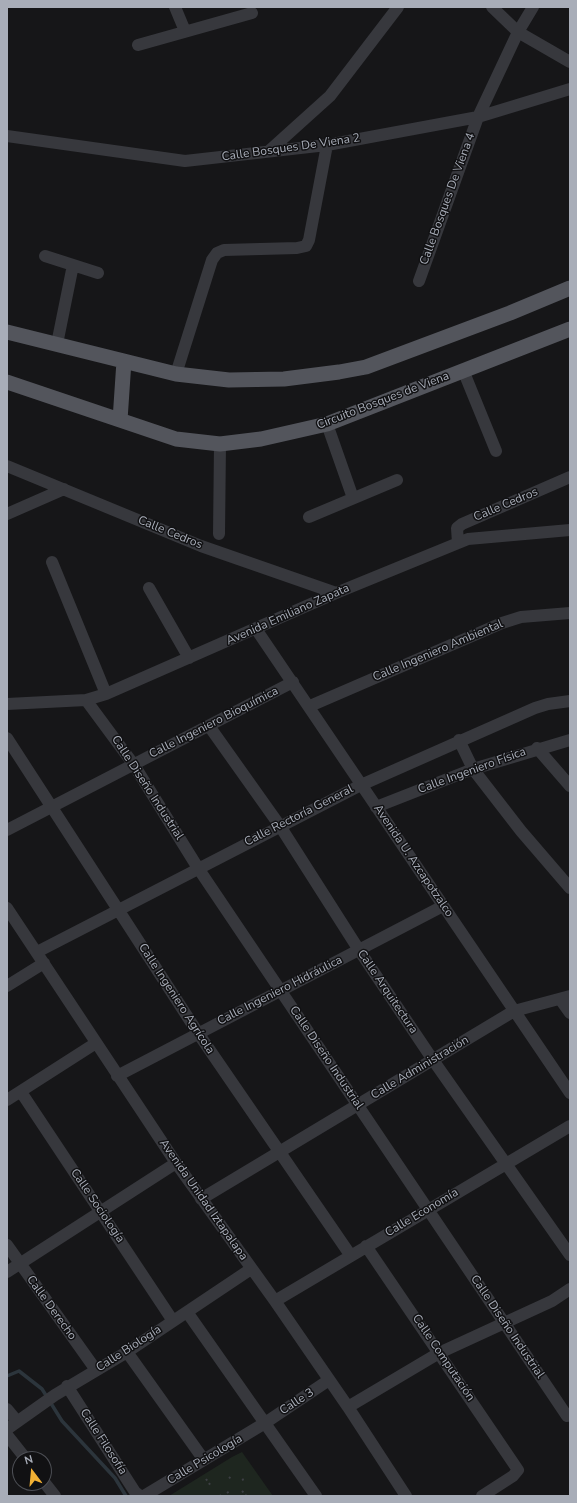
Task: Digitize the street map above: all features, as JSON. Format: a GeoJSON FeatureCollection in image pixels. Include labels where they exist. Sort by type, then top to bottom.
{"type":"FeatureCollection","features":[{"type":"Feature","properties":{"kind":"main road"},"geometry":{"type":"LineString","coordinates":[[7,332],[176,374],[229,380],[284,379],[366,367],[510,313],[570,288]]}},
{"type":"Feature","properties":{"kind":"main road","name":"Circuito Bosques de Viena"},"geometry":{"type":"LineString","coordinates":[[7,382],[176,439],[220,444],[261,440],[327,424],[570,329]]}},
{"type":"Feature","properties":{"kind":"main road"},"geometry":{"type":"LineString","coordinates":[[120,420],[124,361]]}},
{"type":"Feature","properties":{"kind":"street"},"geometry":{"type":"LineString","coordinates":[[175,7],[185,31]]}},
{"type":"Feature","properties":{"kind":"street"},"geometry":{"type":"LineString","coordinates":[[269,151],[330,96],[398,7]]}},
{"type":"Feature","properties":{"kind":"street"},"geometry":{"type":"LineString","coordinates":[[492,7],[518,32],[570,62]]}},
{"type":"Feature","properties":{"kind":"street","name":"Calle Bosques De Viena 4"},"geometry":{"type":"LineString","coordinates":[[419,281],[478,117],[518,32],[533,7]]}},
{"type":"Feature","properties":{"kind":"street"},"geometry":{"type":"LineString","coordinates":[[138,45],[252,13]]}},
{"type":"Feature","properties":{"kind":"street","name":"Calle Bosques De Viena 2"},"geometry":{"type":"LineString","coordinates":[[7,136],[185,161],[327,145],[478,117],[570,89]]}},
{"type":"Feature","properties":{"kind":"street"},"geometry":{"type":"LineString","coordinates":[[176,374],[212,260],[217,253],[224,250],[297,248],[306,246],[309,240],[327,145]]}},
{"type":"Feature","properties":{"kind":"street"},"geometry":{"type":"LineString","coordinates":[[45,256],[98,273]]}},
{"type":"Feature","properties":{"kind":"street"},"geometry":{"type":"LineString","coordinates":[[57,344],[73,265]]}},
{"type":"Feature","properties":{"kind":"street"},"geometry":{"type":"LineString","coordinates":[[463,370],[496,451]]}},
{"type":"Feature","properties":{"kind":"street"},"geometry":{"type":"LineString","coordinates":[[327,424],[353,498]]}},
{"type":"Feature","properties":{"kind":"street"},"geometry":{"type":"LineString","coordinates":[[219,534],[220,444]]}},
{"type":"Feature","properties":{"kind":"street","name":"Calle Cedros"},"geometry":{"type":"LineString","coordinates":[[7,466],[201,546],[336,593]]}},
{"type":"Feature","properties":{"kind":"street","name":"Calle Cedros"},"geometry":{"type":"LineString","coordinates":[[458,543],[457,528],[462,524],[570,477]]}},
{"type":"Feature","properties":{"kind":"street"},"geometry":{"type":"LineString","coordinates":[[309,517],[397,480]]}},
{"type":"Feature","properties":{"kind":"street"},"geometry":{"type":"LineString","coordinates":[[7,514],[64,489]]}},
{"type":"Feature","properties":{"kind":"street","name":"Avenida Emiliano Zapata"},"geometry":{"type":"LineString","coordinates":[[8,701],[86,700],[106,694],[336,593],[468,539],[570,530]]}},
{"type":"Feature","properties":{"kind":"street"},"geometry":{"type":"LineString","coordinates":[[52,562],[106,694]]}},
{"type":"Feature","properties":{"kind":"street"},"geometry":{"type":"LineString","coordinates":[[149,588],[189,658]]}},
{"type":"Feature","properties":{"kind":"street","name":"Calle Ingeniero Ambiental"},"geometry":{"type":"LineString","coordinates":[[310,706],[502,623],[521,617],[570,612]]}},
{"type":"Feature","properties":{"kind":"street","name":"Avenida U. Azcapotzalco"},"geometry":{"type":"LineString","coordinates":[[256,629],[310,706],[376,807],[570,1093]]}},
{"type":"Feature","properties":{"kind":"street","name":"Calle Ingeniero Bioquímica"},"geometry":{"type":"LineString","coordinates":[[7,830],[293,682]]}},
{"type":"Feature","properties":{"kind":"street","name":"Calle Diseño Industrial"},"geometry":{"type":"LineString","coordinates":[[86,700],[134,765],[198,868],[567,1416]]}},
{"type":"Feature","properties":{"kind":"street","name":"Calle Rectoría General"},"geometry":{"type":"LineString","coordinates":[[37,952],[361,784],[534,708],[548,704],[570,701]]}},
{"type":"Feature","properties":{"kind":"street","name":"Calle Arquitectura"},"geometry":{"type":"LineString","coordinates":[[209,726],[280,826],[359,950],[433,1060],[570,1255]]}},
{"type":"Feature","properties":{"kind":"street","name":"Calle Ingeniero Agrícola"},"geometry":{"type":"LineString","coordinates":[[7,738],[53,807],[198,1034],[351,1256]]}},
{"type":"Feature","properties":{"kind":"street"},"geometry":{"type":"LineString","coordinates":[[459,740],[472,769],[521,831],[570,888]]}},
{"type":"Feature","properties":{"kind":"street","name":"Calle Ingeniero Física"},"geometry":{"type":"LineString","coordinates":[[376,807],[472,769],[537,748],[570,740]]}},
{"type":"Feature","properties":{"kind":"street"},"geometry":{"type":"LineString","coordinates":[[537,748],[570,786]]}},
{"type":"Feature","properties":{"kind":"street","name":"Calle Ingeniero Hidráulica"},"geometry":{"type":"LineString","coordinates":[[117,1076],[444,906]]}},
{"type":"Feature","properties":{"kind":"street","name":"Avenida Unidad Iztapalapa"},"geometry":{"type":"LineString","coordinates":[[7,908],[176,1163],[275,1301],[348,1407],[400,1494]]}},
{"type":"Feature","properties":{"kind":"street"},"geometry":{"type":"LineString","coordinates":[[7,986],[44,963]]}},
{"type":"Feature","properties":{"kind":"street"},"geometry":{"type":"LineString","coordinates":[[565,997],[570,1013]]}},
{"type":"Feature","properties":{"kind":"street","name":"Calle Administración"},"geometry":{"type":"LineString","coordinates":[[201,1199],[514,1011],[565,997]]}},
{"type":"Feature","properties":{"kind":"street"},"geometry":{"type":"LineString","coordinates":[[7,1100],[96,1043]]}},
{"type":"Feature","properties":{"kind":"street","name":"Calle Sociología"},"geometry":{"type":"LineString","coordinates":[[20,1092],[173,1321]]}},
{"type":"Feature","properties":{"kind":"street","name":"Calle Economía"},"geometry":{"type":"LineString","coordinates":[[275,1301],[570,1126]]}},
{"type":"Feature","properties":{"kind":"street"},"geometry":{"type":"LineString","coordinates":[[7,1272],[176,1163]]}},
{"type":"Feature","properties":{"kind":"street","name":"Calle Derecho"},"geometry":{"type":"LineString","coordinates":[[7,1245],[96,1370]]}},
{"type":"Feature","properties":{"kind":"street","name":"Calle Computación"},"geometry":{"type":"LineString","coordinates":[[366,1246],[518,1470],[513,1476],[482,1496]]}},
{"type":"Feature","properties":{"kind":"street","name":"Calle Biología"},"geometry":{"type":"LineString","coordinates":[[7,1429],[67,1386],[127,1352],[251,1269]]}},
{"type":"Feature","properties":{"kind":"street"},"geometry":{"type":"LineString","coordinates":[[348,1407],[439,1354],[552,1301],[570,1289]]}},
{"type":"Feature","properties":{"kind":"street"},"geometry":{"type":"LineString","coordinates":[[187,1312],[316,1496]]}},
{"type":"Feature","properties":{"kind":"street"},"geometry":{"type":"LineString","coordinates":[[127,1352],[204,1460]]}},
{"type":"Feature","properties":{"kind":"street","name":"Calle 3"},"geometry":{"type":"LineString","coordinates":[[265,1423],[329,1380]]}},
{"type":"Feature","properties":{"kind":"street","name":"Calle Filosofía"},"geometry":{"type":"LineString","coordinates":[[67,1386],[135,1492],[140,1496]]}},
{"type":"Feature","properties":{"kind":"street"},"geometry":{"type":"LineString","coordinates":[[7,1409],[17,1422]]}},
{"type":"Feature","properties":{"kind":"street","name":"Calle Psicología"},"geometry":{"type":"LineString","coordinates":[[144,1496],[265,1423]]}},
{"type":"Feature","properties":{"kind":"street"},"geometry":{"type":"LineString","coordinates":[[7,1435],[20,1451]]}},
{"type":"Feature","properties":{"kind":"path"},"geometry":{"type":"LineString","coordinates":[[229,1477],[232,1480]]}},
{"type":"Feature","properties":{"kind":"path"},"geometry":{"type":"LineString","coordinates":[[242,1480],[246,1478]]}},
{"type":"Feature","properties":{"kind":"path"},"geometry":{"type":"LineString","coordinates":[[206,1480],[210,1486]]}},
{"type":"Feature","properties":{"kind":"path"},"geometry":{"type":"LineString","coordinates":[[227,1493],[231,1490]]}},
{"type":"Feature","properties":{"kind":"path"},"geometry":{"type":"LineString","coordinates":[[242,1491],[246,1494]]}},
{"type":"Feature","properties":{"kind":"shaded area"},"geometry":{"type":"Polygon","coordinates":[[[242,1452],[273,1496],[169,1496],[232,1457],[242,1452]]]}},
{"type":"Feature","properties":{"kind":"waterway"},"geometry":{"type":"LineString","coordinates":[[7,1376],[19,1371],[42,1389],[62,1421],[115,1478],[126,1496]]}}]}
